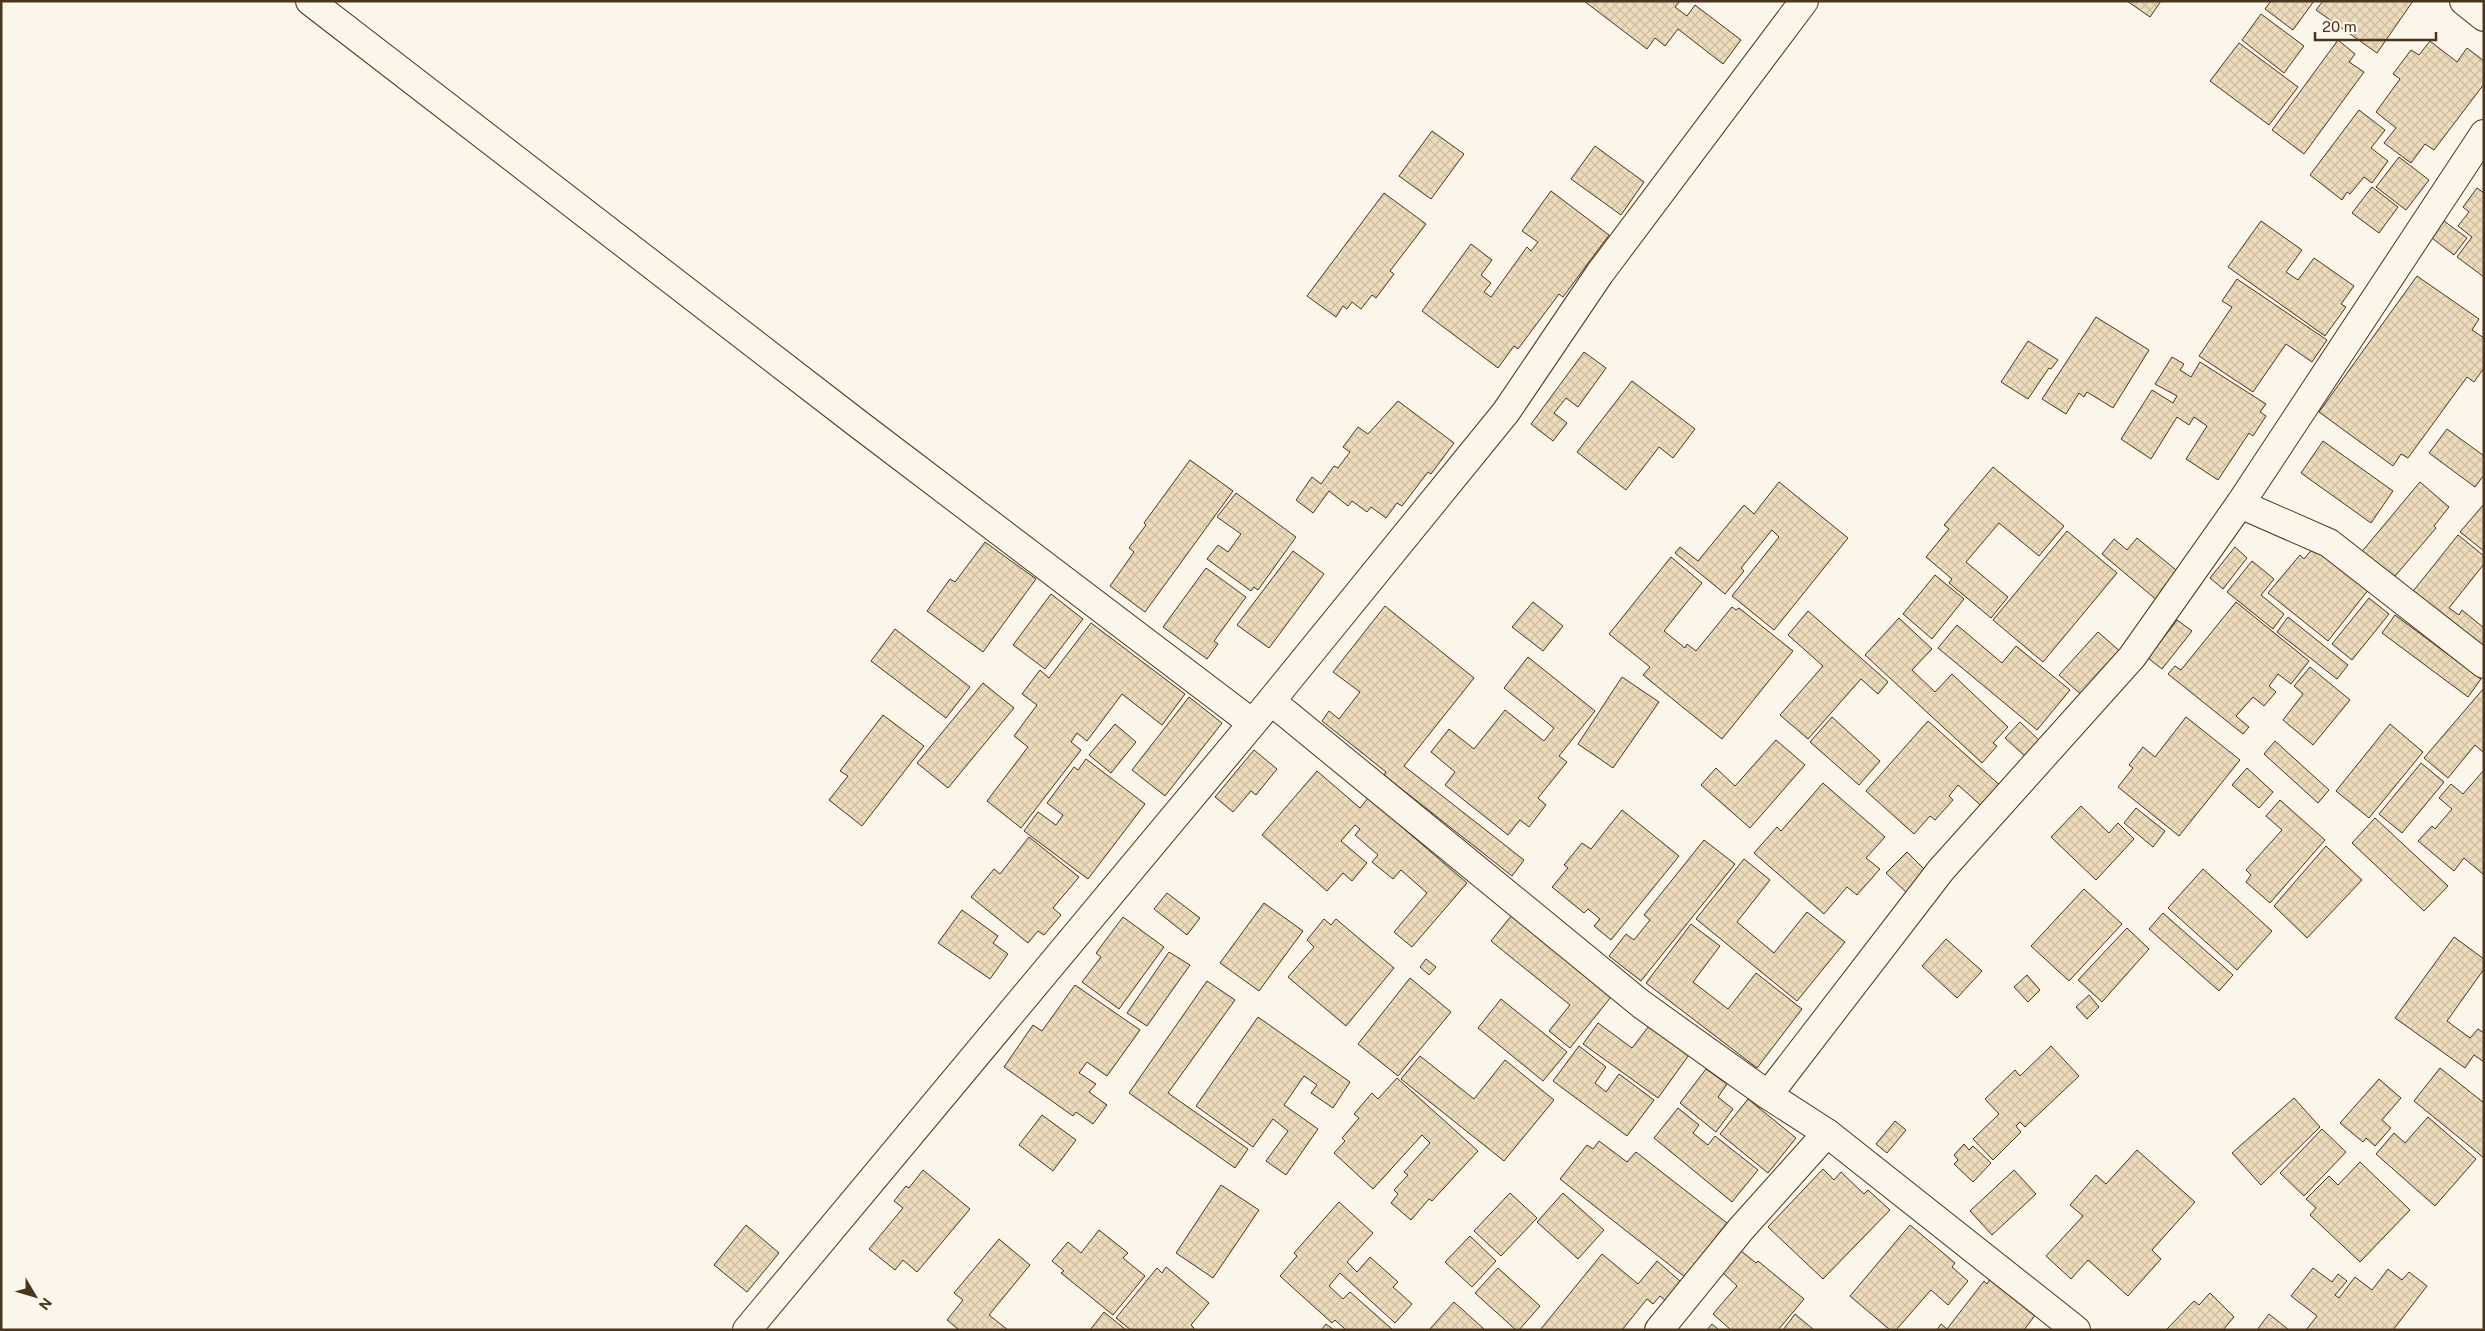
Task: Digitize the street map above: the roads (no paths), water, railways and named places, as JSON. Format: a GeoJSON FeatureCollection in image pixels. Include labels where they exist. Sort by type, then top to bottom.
{"type":"FeatureCollection","features":[{"type":"Feature","properties":{"kind":"street"},"geometry":{"type":"LineString","coordinates":[[310,1],[857,424],[1252,722]]}},
{"type":"Feature","properties":{"kind":"street"},"geometry":{"type":"LineString","coordinates":[[747,1330],[1271,701],[1506,412],[1600,273],[1804,1]]}},
{"type":"Feature","properties":{"kind":"street"},"geometry":{"type":"LineString","coordinates":[[2464,1],[2484,17]]}},
{"type":"Feature","properties":{"kind":"street"},"geometry":{"type":"LineString","coordinates":[[1768,1095],[1941,870],[2132,657],[2240,504],[2484,134]]}},
{"type":"Feature","properties":{"kind":"street"},"geometry":{"type":"LineString","coordinates":[[2240,504],[2330,543],[2484,664]]}},
{"type":"Feature","properties":{"kind":"street"},"geometry":{"type":"LineString","coordinates":[[1271,701],[1641,1004],[1768,1095],[1827,1133],[2076,1330]]}},
{"type":"Feature","properties":{"kind":"street"},"geometry":{"type":"LineString","coordinates":[[1658,1330],[1741,1229],[1827,1133]]}}]}
